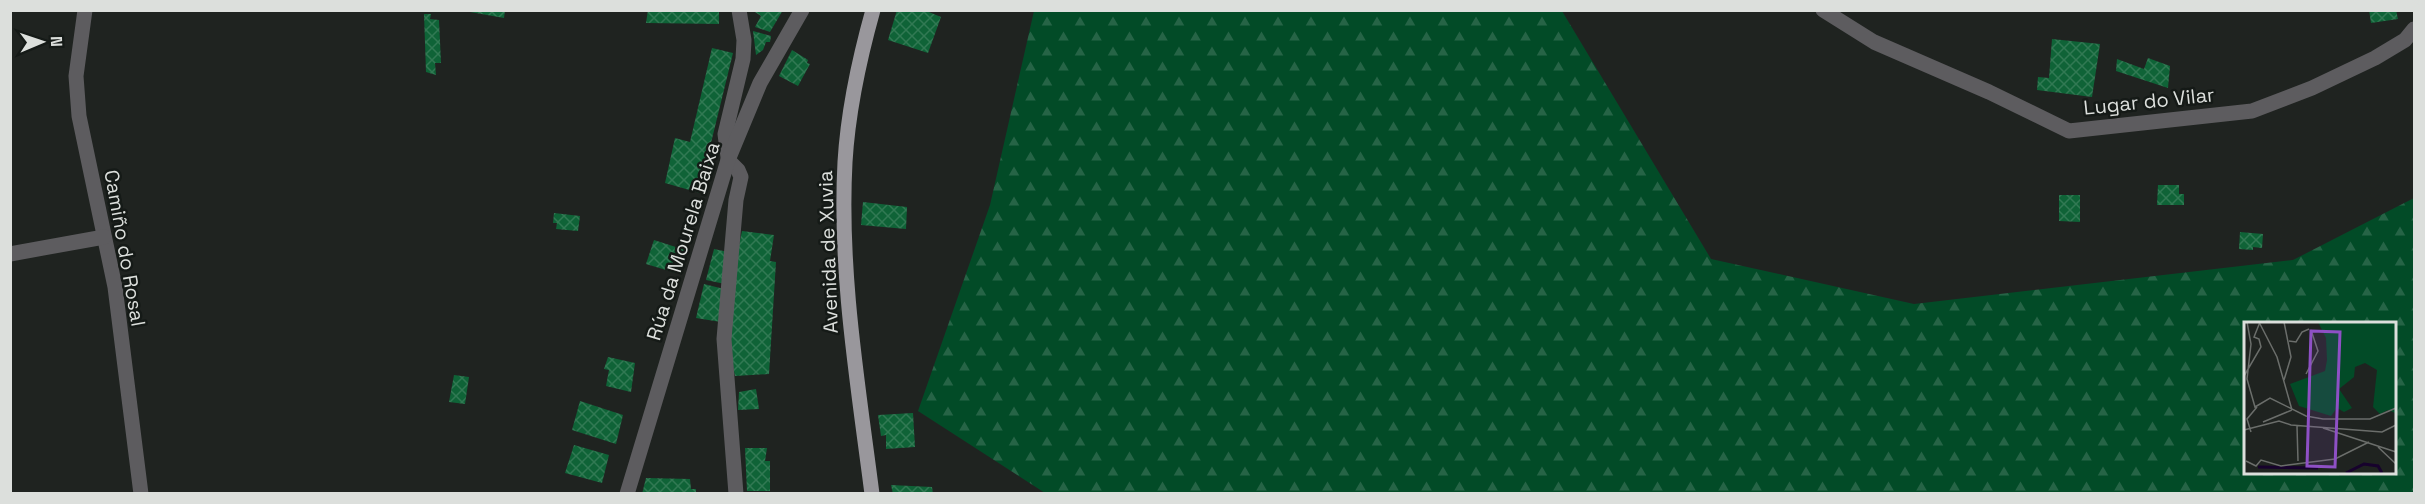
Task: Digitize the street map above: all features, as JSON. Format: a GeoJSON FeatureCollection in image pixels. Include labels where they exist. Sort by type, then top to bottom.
{"type":"FeatureCollection","features":[{"type":"Feature","properties":{"kind":"main road","name":"Avenida de Xuvia"},"geometry":{"type":"LineString","coordinates":[[872,494],[849,308],[844,198],[845,162],[854,92],[873,10]]}},
{"type":"Feature","properties":{"kind":"street","name":"Camiño do Rosal"},"geometry":{"type":"LineString","coordinates":[[85,10],[76,76],[79,116],[115,287],[141,494]]}},
{"type":"Feature","properties":{"kind":"street"},"geometry":{"type":"LineString","coordinates":[[736,494],[724,339],[736,200],[741,177],[738,170],[728,160],[725,134],[743,59],[744,40],[739,10]]}},
{"type":"Feature","properties":{"kind":"street","name":"Rúa da Mourela Baixa"},"geometry":{"type":"LineString","coordinates":[[627,494],[728,160],[760,83],[802,10]]}},
{"type":"Feature","properties":{"kind":"street","name":"Lugar do Vilar"},"geometry":{"type":"LineString","coordinates":[[1822,10],[1874,42],[1989,92],[2069,131],[2252,111],[2312,88],[2375,58],[2405,40],[2415,29]]}},
{"type":"Feature","properties":{"kind":"street"},"geometry":{"type":"LineString","coordinates":[[10,254],[104,237]]}},
{"type":"Feature","properties":{"kind":"green space"},"geometry":{"type":"Polygon","coordinates":[[[1034,11],[1562,11],[1711,259],[1914,304],[2293,260],[2414,198],[2414,493],[1045,493],[918,411],[990,205],[1034,11]]]}},
{"type":"Feature","properties":{"kind":"building"},"geometry":{"type":"Polygon","coordinates":[[[459,10],[505,10],[504,18],[459,10]]]}},
{"type":"Feature","properties":{"kind":"building"},"geometry":{"type":"Polygon","coordinates":[[[648,10],[719,10],[719,24],[646,23],[648,10]]]}},
{"type":"Feature","properties":{"kind":"building"},"geometry":{"type":"Polygon","coordinates":[[[752,10],[783,10],[770,32],[755,27],[761,16],[752,10]]]}},
{"type":"Feature","properties":{"kind":"building"},"geometry":{"type":"Polygon","coordinates":[[[897,10],[924,10],[941,17],[928,53],[888,40],[897,10]]]}},
{"type":"Feature","properties":{"kind":"building"},"geometry":{"type":"Polygon","coordinates":[[[2369,10],[2396,10],[2398,19],[2371,23],[2369,10]]]}},
{"type":"Feature","properties":{"kind":"building"},"geometry":{"type":"Polygon","coordinates":[[[424,14],[431,14],[430,19],[439,20],[441,63],[435,63],[436,75],[426,72],[424,14]]]}},
{"type":"Feature","properties":{"kind":"building"},"geometry":{"type":"Polygon","coordinates":[[[753,31],[771,36],[770,42],[766,42],[763,50],[756,55],[753,31]]]}},
{"type":"Feature","properties":{"kind":"building"},"geometry":{"type":"Polygon","coordinates":[[[2052,39],[2100,44],[2092,97],[2037,90],[2038,77],[2049,78],[2052,39]]]}},
{"type":"Feature","properties":{"kind":"building"},"geometry":{"type":"Polygon","coordinates":[[[712,48],[733,53],[710,147],[716,149],[700,193],[665,183],[675,138],[690,142],[712,48]]]}},
{"type":"Feature","properties":{"kind":"building"},"geometry":{"type":"Polygon","coordinates":[[[792,50],[808,60],[807,63],[810,64],[798,86],[779,76],[792,50]]]}},
{"type":"Feature","properties":{"kind":"building"},"geometry":{"type":"Polygon","coordinates":[[[2148,58],[2170,66],[2168,88],[2116,71],[2117,59],[2144,69],[2148,58]]]}},
{"type":"Feature","properties":{"kind":"building"},"geometry":{"type":"Polygon","coordinates":[[[2158,185],[2179,185],[2179,194],[2184,194],[2184,205],[2157,205],[2158,185]]]}},
{"type":"Feature","properties":{"kind":"building"},"geometry":{"type":"Polygon","coordinates":[[[2059,195],[2080,195],[2080,222],[2059,221],[2059,195]]]}},
{"type":"Feature","properties":{"kind":"building"},"geometry":{"type":"Polygon","coordinates":[[[863,202],[907,207],[906,229],[861,225],[863,202]]]}},
{"type":"Feature","properties":{"kind":"building"},"geometry":{"type":"Polygon","coordinates":[[[554,213],[580,216],[578,231],[556,229],[557,223],[553,223],[554,213]]]}},
{"type":"Feature","properties":{"kind":"building"},"geometry":{"type":"Polygon","coordinates":[[[742,231],[774,235],[770,261],[776,262],[769,374],[735,376],[730,352],[735,264],[742,231]]]}},
{"type":"Feature","properties":{"kind":"building"},"geometry":{"type":"Polygon","coordinates":[[[2240,232],[2263,234],[2262,248],[2239,249],[2240,232]]]}},
{"type":"Feature","properties":{"kind":"building"},"geometry":{"type":"Polygon","coordinates":[[[654,240],[685,250],[676,273],[646,264],[654,240]]]}},
{"type":"Feature","properties":{"kind":"building"},"geometry":{"type":"Polygon","coordinates":[[[714,249],[728,252],[725,284],[706,280],[714,249]]]}},
{"type":"Feature","properties":{"kind":"building"},"geometry":{"type":"Polygon","coordinates":[[[704,284],[724,289],[721,322],[696,318],[704,284]]]}},
{"type":"Feature","properties":{"kind":"building"},"geometry":{"type":"Polygon","coordinates":[[[608,357],[635,363],[631,392],[606,386],[609,370],[604,369],[608,357]]]}},
{"type":"Feature","properties":{"kind":"building"},"geometry":{"type":"Polygon","coordinates":[[[454,375],[469,377],[465,404],[449,402],[454,375]]]}},
{"type":"Feature","properties":{"kind":"building"},"geometry":{"type":"Polygon","coordinates":[[[756,389],[759,409],[738,410],[739,392],[756,389]]]}},
{"type":"Feature","properties":{"kind":"building"},"geometry":{"type":"Polygon","coordinates":[[[580,401],[623,415],[616,444],[572,430],[580,401]]]}},
{"type":"Feature","properties":{"kind":"building"},"geometry":{"type":"Polygon","coordinates":[[[913,413],[915,447],[886,449],[886,435],[881,436],[878,415],[913,413]]]}},
{"type":"Feature","properties":{"kind":"building"},"geometry":{"type":"Polygon","coordinates":[[[574,445],[609,455],[602,483],[565,473],[574,445]]]}},
{"type":"Feature","properties":{"kind":"building"},"geometry":{"type":"Polygon","coordinates":[[[745,448],[767,448],[765,461],[770,461],[770,491],[747,491],[745,448]]]}},
{"type":"Feature","properties":{"kind":"building"},"geometry":{"type":"Polygon","coordinates":[[[646,478],[690,479],[691,489],[696,489],[696,494],[642,494],[646,478]]]}},
{"type":"Feature","properties":{"kind":"building"},"geometry":{"type":"Polygon","coordinates":[[[891,485],[932,487],[933,494],[893,494],[891,485]]]}}]}
